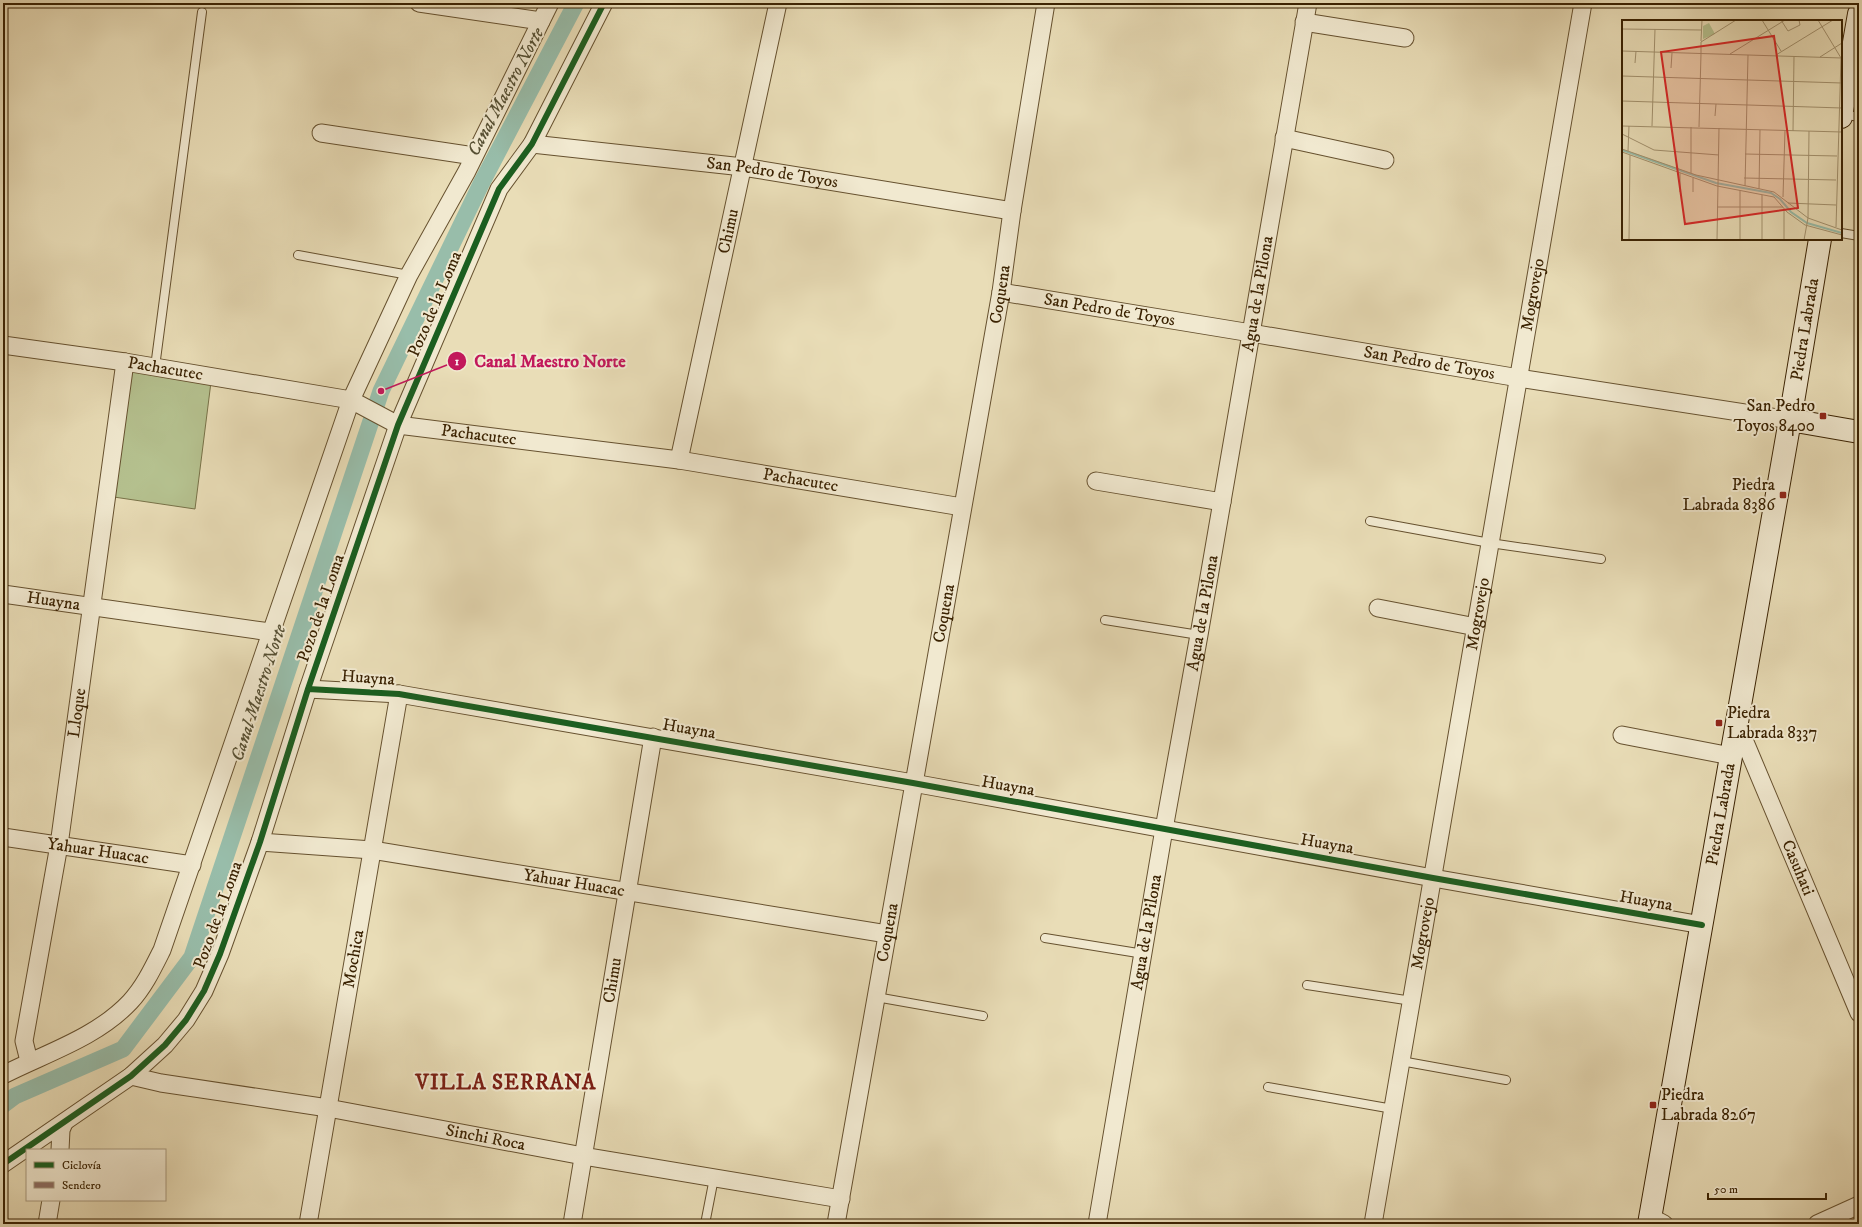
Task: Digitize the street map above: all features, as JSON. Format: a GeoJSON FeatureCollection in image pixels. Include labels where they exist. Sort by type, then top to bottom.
{"type":"FeatureCollection","features":[{"type":"Feature","properties":{"kind":"main road"},"geometry":{"type":"LineString","coordinates":[[1846,116],[1859,14]]}},
{"type":"Feature","properties":{"kind":"main road","name":"Piedra Labrada"},"geometry":{"type":"LineString","coordinates":[[1655,1222],[1702,925],[1820,240]]}},
{"type":"Feature","properties":{"kind":"main road","name":"San Pedro de Toyos"},"geometry":{"type":"LineString","coordinates":[[1790,420],[1859,432]]}},
{"type":"Feature","properties":{"kind":"street"},"geometry":{"type":"LineString","coordinates":[[419,3],[442,5],[541,21]]}},
{"type":"Feature","properties":{"kind":"street","name":"Pozo de la Loma"},"geometry":{"type":"LineString","coordinates":[[3,1075],[29,1061],[86,1035],[108,1021],[130,1002],[145,982],[162,950],[270,632],[351,400],[409,275],[474,156],[550,3]]}},
{"type":"Feature","properties":{"kind":"street","name":"Pozo de la Loma"},"geometry":{"type":"LineString","coordinates":[[3,1164],[131,1076],[165,1045],[186,1020],[204,991],[220,954],[260,842],[308,689],[398,426],[499,190],[532,144],[604,3]]}},
{"type":"Feature","properties":{"kind":"street","name":"Chimu"},"geometry":{"type":"LineString","coordinates":[[679,460],[778,3]]}},
{"type":"Feature","properties":{"kind":"street","name":"Coquena"},"geometry":{"type":"LineString","coordinates":[[836,1224],[1000,292],[1046,3]]}},
{"type":"Feature","properties":{"kind":"street","name":"Agua de la Pilona"},"geometry":{"type":"LineString","coordinates":[[1097,1224],[1164,829],[1308,3]]}},
{"type":"Feature","properties":{"kind":"street","name":"Mogrovejo"},"geometry":{"type":"LineString","coordinates":[[1373,1224],[1583,3]]}},
{"type":"Feature","properties":{"kind":"street"},"geometry":{"type":"LineString","coordinates":[[1304,22],[1405,38]]}},
{"type":"Feature","properties":{"kind":"street"},"geometry":{"type":"LineString","coordinates":[[321,133],[474,156]]}},
{"type":"Feature","properties":{"kind":"street"},"geometry":{"type":"LineString","coordinates":[[1284,138],[1385,160]]}},
{"type":"Feature","properties":{"kind":"street","name":"San Pedro de Toyos"},"geometry":{"type":"LineString","coordinates":[[532,144],[743,167],[1012,211]]}},
{"type":"Feature","properties":{"kind":"street","name":"San Pedro de Toyos"},"geometry":{"type":"LineString","coordinates":[[1000,292],[1518,378],[1790,420]]}},
{"type":"Feature","properties":{"kind":"street","name":"Pachacutec"},"geometry":{"type":"LineString","coordinates":[[3,345],[125,362],[351,400],[398,426],[679,460],[962,506]]}},
{"type":"Feature","properties":{"kind":"street","name":"Lloque"},"geometry":{"type":"LineString","coordinates":[[29,1061],[24,1041],[58,845],[125,362]]}},
{"type":"Feature","properties":{"kind":"street"},"geometry":{"type":"LineString","coordinates":[[1096,481],[1222,502]]}},
{"type":"Feature","properties":{"kind":"street","name":"Huayna"},"geometry":{"type":"LineString","coordinates":[[3,594],[270,632]]}},
{"type":"Feature","properties":{"kind":"street"},"geometry":{"type":"LineString","coordinates":[[1378,608],[1476,627]]}},
{"type":"Feature","properties":{"kind":"street","name":"Huayna"},"geometry":{"type":"LineString","coordinates":[[308,689],[399,694],[653,737],[1702,925]]}},
{"type":"Feature","properties":{"kind":"street","name":"Mochica"},"geometry":{"type":"LineString","coordinates":[[308,1224],[399,694]]}},
{"type":"Feature","properties":{"kind":"street","name":"Casuhati"},"geometry":{"type":"LineString","coordinates":[[1737,723],[1859,1013]]}},
{"type":"Feature","properties":{"kind":"street"},"geometry":{"type":"LineString","coordinates":[[1622,736],[1731,756]]}},
{"type":"Feature","properties":{"kind":"street","name":"Chimu"},"geometry":{"type":"LineString","coordinates":[[572,1224],[653,737]]}},
{"type":"Feature","properties":{"kind":"street","name":"Yahuar Huacac"},"geometry":{"type":"LineString","coordinates":[[3,837],[192,865]]}},
{"type":"Feature","properties":{"kind":"street","name":"Yahuar Huacac"},"geometry":{"type":"LineString","coordinates":[[260,842],[372,850],[887,934]]}},
{"type":"Feature","properties":{"kind":"street","name":"Sinchi Roca"},"geometry":{"type":"LineString","coordinates":[[131,1076],[161,1083],[328,1108],[584,1156],[841,1199]]}},
{"type":"Feature","properties":{"kind":"street"},"geometry":{"type":"LineString","coordinates":[[60,1149],[61,1130],[64,1123]]}},
{"type":"Feature","properties":{"kind":"street"},"geometry":{"type":"LineString","coordinates":[[47,1224],[51,1201]]}},
{"type":"Feature","properties":{"kind":"street"},"geometry":{"type":"LineString","coordinates":[[1817,1224],[1859,1205]]}},
{"type":"Feature","properties":{"kind":"lane"},"geometry":{"type":"LineString","coordinates":[[155,368],[202,12]]}},
{"type":"Feature","properties":{"kind":"lane"},"geometry":{"type":"LineString","coordinates":[[1842,233],[1859,236]]}},
{"type":"Feature","properties":{"kind":"lane"},"geometry":{"type":"LineString","coordinates":[[298,255],[409,275]]}},
{"type":"Feature","properties":{"kind":"lane"},"geometry":{"type":"LineString","coordinates":[[1370,521],[1490,543],[1601,559]]}},
{"type":"Feature","properties":{"kind":"lane"},"geometry":{"type":"LineString","coordinates":[[1105,620],[1199,635]]}},
{"type":"Feature","properties":{"kind":"lane"},"geometry":{"type":"LineString","coordinates":[[1045,938],[1144,954]]}},
{"type":"Feature","properties":{"kind":"lane"},"geometry":{"type":"LineString","coordinates":[[1307,985],[1412,1001]]}},
{"type":"Feature","properties":{"kind":"lane"},"geometry":{"type":"LineString","coordinates":[[876,997],[983,1016]]}},
{"type":"Feature","properties":{"kind":"lane"},"geometry":{"type":"LineString","coordinates":[[1401,1061],[1506,1080]]}},
{"type":"Feature","properties":{"kind":"lane"},"geometry":{"type":"LineString","coordinates":[[1268,1087],[1393,1109]]}},
{"type":"Feature","properties":{"kind":"lane"},"geometry":{"type":"LineString","coordinates":[[705,1224],[714,1178]]}},
{"type":"Feature","properties":{"kind":"green space"},"geometry":{"type":"Polygon","coordinates":[[[124,368],[211,382],[195,509],[107,496],[124,368]]]}},
{"type":"Feature","properties":{"kind":"waterway","name":"Canal Maestro Norte"},"geometry":{"type":"LineString","coordinates":[[3,1105],[15,1096],[123,1049],[192,957],[381,391],[481,184],[576,3]]}},
{"type":"Feature","properties":{"kind":"cycle path"},"geometry":{"type":"LineString","coordinates":[[3,1164],[131,1076],[165,1045],[186,1020],[204,991],[220,954],[260,842],[308,689],[398,425],[499,189],[532,144],[604,3]]}},
{"type":"Feature","properties":{"kind":"cycle path"},"geometry":{"type":"LineString","coordinates":[[308,689],[399,694],[913,783],[1433,878],[1702,925]]}},
{"type":"Feature","properties":{"kind":"place","name":"Canal Maestro Norte"},"geometry":{"type":"Point","coordinates":[381,391]}},
{"type":"Feature","properties":{"kind":"place","name":"San Pedro Toyos 8400"},"geometry":{"type":"Point","coordinates":[1823,416]}},
{"type":"Feature","properties":{"kind":"place","name":"Piedra Labrada 8386"},"geometry":{"type":"Point","coordinates":[1783,495]}},
{"type":"Feature","properties":{"kind":"place","name":"Piedra Labrada 8337"},"geometry":{"type":"Point","coordinates":[1719,723]}},
{"type":"Feature","properties":{"kind":"place","name":"Piedra Labrada 8267"},"geometry":{"type":"Point","coordinates":[1653,1105]}},
{"type":"Feature","properties":{"kind":"district","name":"VILLA SERRANA"},"geometry":{"type":"Point","coordinates":[506,1083]}}]}
